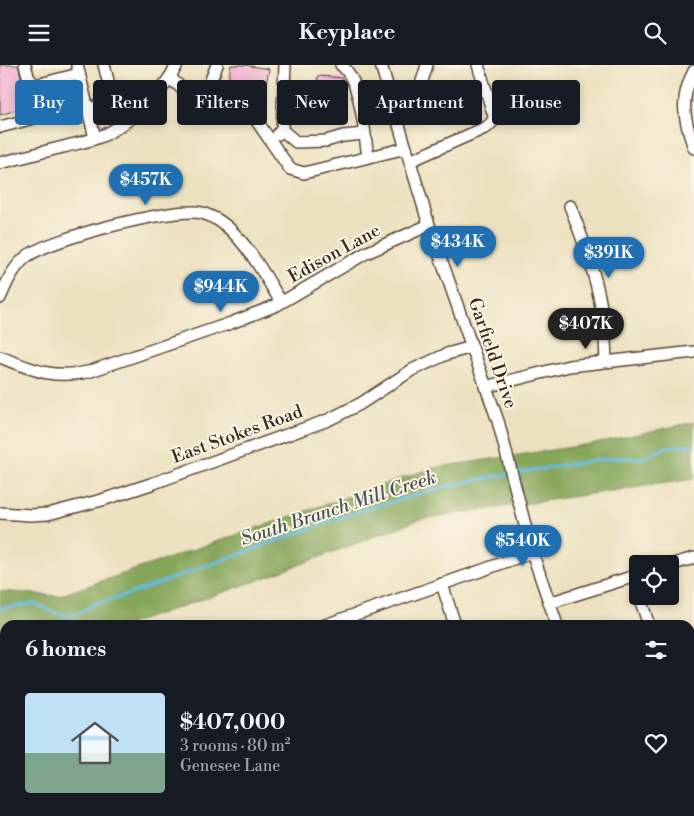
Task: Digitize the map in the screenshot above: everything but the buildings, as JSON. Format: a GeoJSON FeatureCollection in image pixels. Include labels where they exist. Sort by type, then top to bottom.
{"type":"FeatureCollection","features":[{"type":"Feature","properties":{"kind":"street"},"geometry":{"type":"LineString","coordinates":[[25,65],[29,79],[36,85],[78,69],[95,137]]}},
{"type":"Feature","properties":{"kind":"street"},"geometry":{"type":"LineString","coordinates":[[0,127],[88,108],[112,95],[104,65]]}},
{"type":"Feature","properties":{"kind":"street"},"geometry":{"type":"LineString","coordinates":[[0,163],[110,133],[156,95],[170,78],[177,65]]}},
{"type":"Feature","properties":{"kind":"street"},"geometry":{"type":"LineString","coordinates":[[211,80],[217,65]]}},
{"type":"Feature","properties":{"kind":"street"},"geometry":{"type":"LineString","coordinates":[[270,140],[282,130],[285,65]]}},
{"type":"Feature","properties":{"kind":"street"},"geometry":{"type":"LineString","coordinates":[[341,65],[346,69],[358,94],[368,157]]}},
{"type":"Feature","properties":{"kind":"street","name":"Garfield Drive"},"geometry":{"type":"LineString","coordinates":[[381,65],[385,80]]}},
{"type":"Feature","properties":{"kind":"street"},"geometry":{"type":"LineString","coordinates":[[423,80],[427,65]]}},
{"type":"Feature","properties":{"kind":"street"},"geometry":{"type":"LineString","coordinates":[[410,161],[486,127],[494,120],[478,65]]}},
{"type":"Feature","properties":{"kind":"street"},"geometry":{"type":"LineString","coordinates":[[694,71],[685,91],[683,103],[687,127],[694,148]]}},
{"type":"Feature","properties":{"kind":"street"},"geometry":{"type":"LineString","coordinates":[[170,78],[177,84]]}},
{"type":"Feature","properties":{"kind":"street"},"geometry":{"type":"LineString","coordinates":[[259,125],[290,169],[297,172],[304,173],[406,148]]}},
{"type":"Feature","properties":{"kind":"street","name":"Garfield Drive"},"geometry":{"type":"LineString","coordinates":[[398,125],[429,225],[498,421],[517,500],[555,620]]}},
{"type":"Feature","properties":{"kind":"street"},"geometry":{"type":"LineString","coordinates":[[282,130],[296,142],[326,141],[364,131]]}},
{"type":"Feature","properties":{"kind":"street"},"geometry":{"type":"LineString","coordinates":[[570,206],[596,282],[603,322],[606,360]]}},
{"type":"Feature","properties":{"kind":"street"},"geometry":{"type":"LineString","coordinates":[[0,298],[9,277],[17,266],[39,249],[68,238],[101,229],[186,212],[202,213],[216,219],[229,228],[282,302]]}},
{"type":"Feature","properties":{"kind":"street","name":"Edison Lane"},"geometry":{"type":"LineString","coordinates":[[0,357],[39,372],[55,375],[88,372],[120,359],[239,320],[282,302],[366,253],[429,225]]}},
{"type":"Feature","properties":{"kind":"street","name":"East Stokes Road"},"geometry":{"type":"LineString","coordinates":[[0,513],[48,514],[137,489],[328,420],[360,404],[412,369],[472,347]]}},
{"type":"Feature","properties":{"kind":"street"},"geometry":{"type":"LineString","coordinates":[[485,387],[539,372],[606,360],[694,352]]}},
{"type":"Feature","properties":{"kind":"street"},"geometry":{"type":"LineString","coordinates":[[341,620],[532,552]]}},
{"type":"Feature","properties":{"kind":"street"},"geometry":{"type":"LineString","coordinates":[[679,562],[694,558]]}},
{"type":"Feature","properties":{"kind":"street"},"geometry":{"type":"LineString","coordinates":[[549,603],[629,578]]}},
{"type":"Feature","properties":{"kind":"street"},"geometry":{"type":"LineString","coordinates":[[442,584],[453,620]]}},
{"type":"Feature","properties":{"kind":"street"},"geometry":{"type":"LineString","coordinates":[[642,605],[647,620]]}},
{"type":"Feature","properties":{"kind":"green space"},"geometry":{"type":"Polygon","coordinates":[[[694,422],[694,479],[421,519],[256,581],[142,620],[0,620],[0,591],[58,596],[432,468],[591,444],[694,422]]]}},
{"type":"Feature","properties":{"kind":"waterway","name":"South Branch Mill Creek"},"geometry":{"type":"LineString","coordinates":[[0,608],[33,603],[58,614],[76,615],[95,604],[118,598],[342,517],[439,488],[491,477],[591,461],[612,458],[644,458],[667,447],[694,445]]}}]}
